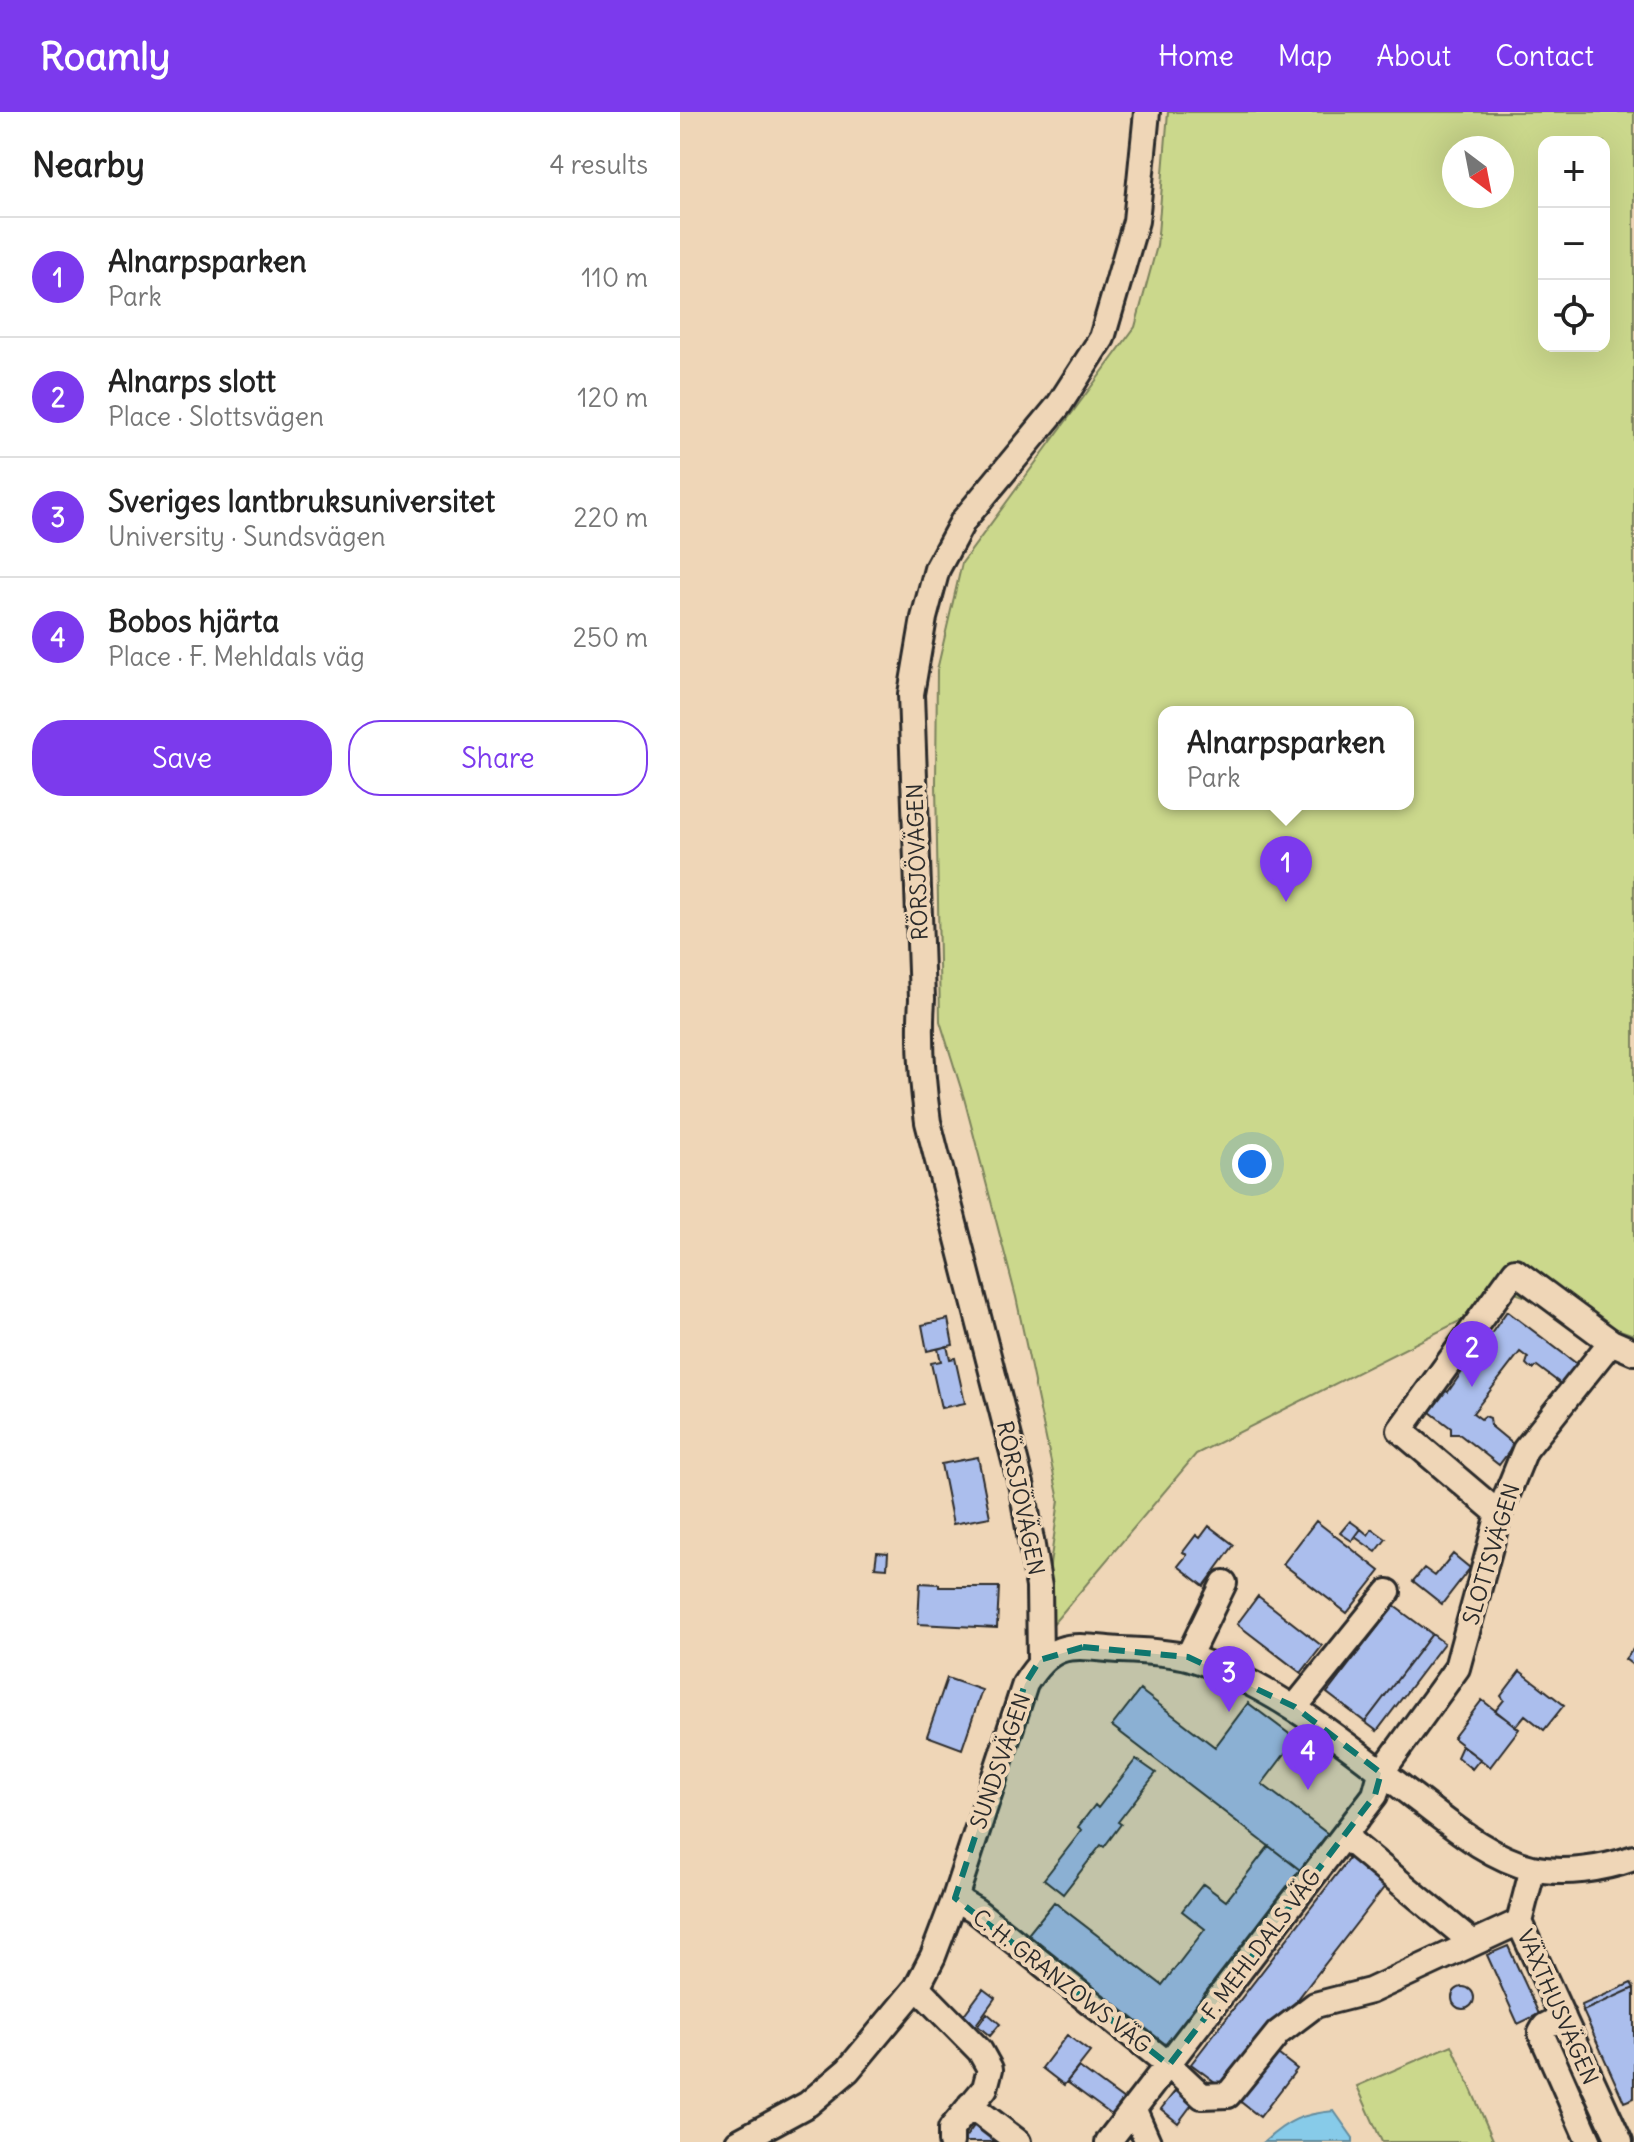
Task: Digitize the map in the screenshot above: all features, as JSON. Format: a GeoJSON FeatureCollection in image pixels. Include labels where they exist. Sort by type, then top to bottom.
{"type":"FeatureCollection","features":[{"type":"Feature","properties":{"kind":"street","name":"RÖRSJÖVÄGEN"},"geometry":{"type":"LineString","coordinates":[[1040,1660],[1039,1587],[1022,1488],[928,1122],[923,1087],[911,694],[924,618],[937,569],[963,521],[1059,405],[1102,338],[1136,221],[1147,112]]}},
{"type":"Feature","properties":{"kind":"street"},"geometry":{"type":"LineString","coordinates":[[1499,1514],[1400,1430],[1515,1271],[1611,1342],[1634,1352]]}},
{"type":"Feature","properties":{"kind":"street","name":"SLOTTSVÄGEN"},"geometry":{"type":"LineString","coordinates":[[1381,1773],[1457,1668],[1499,1514],[1525,1450],[1611,1342]]}},
{"type":"Feature","properties":{"kind":"street"},"geometry":{"type":"LineString","coordinates":[[1188,1657],[1224,1583]]}},
{"type":"Feature","properties":{"kind":"street"},"geometry":{"type":"LineString","coordinates":[[1295,1707],[1388,1592]]}},
{"type":"Feature","properties":{"kind":"street"},"geometry":{"type":"LineString","coordinates":[[1040,1660],[1060,1649],[1083,1647],[1188,1657],[1238,1677],[1295,1707],[1458,1831],[1508,1859],[1533,1868],[1587,1869],[1634,1858]]}},
{"type":"Feature","properties":{"kind":"street","name":"SUNDSVÄGEN"},"geometry":{"type":"LineString","coordinates":[[738,2142],[808,2104],[848,2070],[917,1987],[933,1956],[955,1898],[1025,1684],[1040,1660]]}},
{"type":"Feature","properties":{"kind":"street","name":"F. MEHLDALS VÄG"},"geometry":{"type":"LineString","coordinates":[[1108,2142],[1375,1795],[1381,1773]]}},
{"type":"Feature","properties":{"kind":"street"},"geometry":{"type":"LineString","coordinates":[[1344,1836],[1473,1943]]}},
{"type":"Feature","properties":{"kind":"street","name":"VÄXTHUSVÄGEN"},"geometry":{"type":"LineString","coordinates":[[1533,1868],[1519,1922],[1620,2142]]}},
{"type":"Feature","properties":{"kind":"street","name":"C. H. GRANZOWS VÄG"},"geometry":{"type":"LineString","coordinates":[[955,1898],[975,1910],[1169,2065],[1202,2096],[1228,2095],[1278,2033],[1315,2005],[1370,1991],[1519,1922]]}},
{"type":"Feature","properties":{"kind":"street"},"geometry":{"type":"LineString","coordinates":[[917,1987],[980,2051],[990,2069],[985,2088],[951,2129],[951,2142]]}},
{"type":"Feature","properties":{"kind":"street"},"geometry":{"type":"LineString","coordinates":[[1563,2017],[1545,2026],[1541,2033],[1589,2142]]}},
{"type":"Feature","properties":{"kind":"street"},"geometry":{"type":"LineString","coordinates":[[970,2105],[1018,2142]]}},
{"type":"Feature","properties":{"kind":"street"},"geometry":{"type":"LineString","coordinates":[[1134,2110],[1148,2142]]}},
{"type":"Feature","properties":{"kind":"highlighted area"},"geometry":{"type":"Polygon","coordinates":[[[1083,1647],[1188,1657],[1295,1707],[1381,1773],[1375,1795],[1169,2065],[955,1898],[1025,1684],[1040,1660],[1083,1647]]]}},
{"type":"Feature","properties":{"kind":"green space"},"geometry":{"type":"Polygon","coordinates":[[[1168,112],[1634,112],[1634,1335],[1515,1293],[1196,1454],[1053,1624],[1042,1623],[1059,1500],[1016,1297],[964,1098],[940,1021],[937,670],[962,563],[1135,327],[1157,246],[1168,112]]]}},
{"type":"Feature","properties":{"kind":"green space"},"geometry":{"type":"Polygon","coordinates":[[[1452,2045],[1494,2142],[1382,2142],[1357,2086],[1452,2045]]]}},
{"type":"Feature","properties":{"kind":"water"},"geometry":{"type":"Polygon","coordinates":[[[1334,2111],[1353,2142],[1264,2142],[1296,2119],[1334,2111]]]}},
{"type":"Feature","properties":{"kind":"building"},"geometry":{"type":"Polygon","coordinates":[[[1507,1311],[1577,1364],[1561,1384],[1537,1366],[1533,1369],[1529,1367],[1526,1364],[1528,1358],[1520,1352],[1473,1413],[1481,1419],[1485,1416],[1490,1418],[1491,1426],[1514,1445],[1499,1465],[1459,1434],[1451,1434],[1451,1428],[1430,1412],[1507,1311]]]}},
{"type":"Feature","properties":{"kind":"building"},"geometry":{"type":"Polygon","coordinates":[[[948,1319],[953,1345],[927,1351],[922,1325],[948,1319]]]}},
{"type":"Feature","properties":{"kind":"building"},"geometry":{"type":"Polygon","coordinates":[[[947,1346],[950,1359],[955,1358],[965,1403],[941,1408],[931,1363],[941,1361],[938,1349],[947,1346]]]}},
{"type":"Feature","properties":{"kind":"building"},"geometry":{"type":"Polygon","coordinates":[[[978,1457],[990,1517],[953,1524],[941,1464],[978,1457]]]}},
{"type":"Feature","properties":{"kind":"building"},"geometry":{"type":"Polygon","coordinates":[[[1316,1521],[1380,1571],[1347,1613],[1283,1564],[1316,1521]]]}},
{"type":"Feature","properties":{"kind":"building"},"geometry":{"type":"Polygon","coordinates":[[[1350,1521],[1361,1529],[1352,1541],[1340,1533],[1350,1521]]]}},
{"type":"Feature","properties":{"kind":"building"},"geometry":{"type":"Polygon","coordinates":[[[1209,1526],[1234,1545],[1204,1586],[1178,1566],[1187,1555],[1183,1552],[1196,1535],[1200,1538],[1209,1526]]]}},
{"type":"Feature","properties":{"kind":"building"},"geometry":{"type":"Polygon","coordinates":[[[1361,1529],[1368,1535],[1372,1529],[1386,1539],[1376,1552],[1355,1537],[1361,1529]]]}},
{"type":"Feature","properties":{"kind":"building"},"geometry":{"type":"Polygon","coordinates":[[[877,1552],[888,1553],[887,1568],[875,1567],[877,1552]]]}},
{"type":"Feature","properties":{"kind":"building"},"geometry":{"type":"Polygon","coordinates":[[[1453,1554],[1470,1568],[1442,1604],[1413,1581],[1424,1568],[1435,1576],[1453,1554]]]}},
{"type":"Feature","properties":{"kind":"building"},"geometry":{"type":"Polygon","coordinates":[[[920,1583],[939,1584],[939,1587],[999,1587],[997,1628],[918,1624],[920,1583]]]}},
{"type":"Feature","properties":{"kind":"building"},"geometry":{"type":"Polygon","coordinates":[[[1258,1596],[1322,1646],[1301,1673],[1237,1624],[1258,1596]]]}},
{"type":"Feature","properties":{"kind":"building"},"geometry":{"type":"Polygon","coordinates":[[[1394,1606],[1432,1634],[1365,1722],[1327,1693],[1394,1606]]]}},
{"type":"Feature","properties":{"kind":"building"},"geometry":{"type":"Polygon","coordinates":[[[1432,1634],[1444,1643],[1377,1731],[1365,1722],[1432,1634]]]}},
{"type":"Feature","properties":{"kind":"building"},"geometry":{"type":"Polygon","coordinates":[[[1634,1648],[1634,1666],[1625,1659],[1634,1648]]]}},
{"type":"Feature","properties":{"kind":"building"},"geometry":{"type":"Polygon","coordinates":[[[1520,1671],[1564,1705],[1544,1730],[1525,1715],[1516,1726],[1495,1711],[1504,1700],[1501,1696],[1520,1671]]]}},
{"type":"Feature","properties":{"kind":"building"},"geometry":{"type":"Polygon","coordinates":[[[947,1678],[982,1690],[962,1749],[927,1736],[947,1678]]]}},
{"type":"Feature","properties":{"kind":"building"},"geometry":{"type":"Polygon","coordinates":[[[1140,1690],[1215,1747],[1248,1703],[1296,1739],[1262,1784],[1332,1837],[1304,1873],[1112,1726],[1140,1690]]]}},
{"type":"Feature","properties":{"kind":"building"},"geometry":{"type":"Polygon","coordinates":[[[1482,1700],[1519,1729],[1490,1767],[1453,1738],[1482,1700]]]}},
{"type":"Feature","properties":{"kind":"building"},"geometry":{"type":"Polygon","coordinates":[[[1462,1746],[1480,1759],[1472,1769],[1457,1757],[1462,1746]]]}},
{"type":"Feature","properties":{"kind":"building"},"geometry":{"type":"Polygon","coordinates":[[[1136,1759],[1156,1773],[1118,1822],[1121,1824],[1104,1847],[1101,1845],[1063,1894],[1044,1879],[1082,1830],[1078,1827],[1095,1805],[1098,1808],[1136,1759]]]}},
{"type":"Feature","properties":{"kind":"building"},"geometry":{"type":"Polygon","coordinates":[[[1269,1846],[1304,1873],[1170,2049],[1025,1938],[1054,1902],[1162,1985],[1205,1929],[1182,1911],[1203,1884],[1226,1901],[1269,1846]]]}},
{"type":"Feature","properties":{"kind":"building"},"geometry":{"type":"Polygon","coordinates":[[[1353,1853],[1389,1881],[1227,2091],[1191,2064],[1353,1853]]]}},
{"type":"Feature","properties":{"kind":"building"},"geometry":{"type":"Polygon","coordinates":[[[1508,1946],[1539,2014],[1518,2024],[1487,1955],[1508,1946]]]}},
{"type":"Feature","properties":{"kind":"building"},"geometry":{"type":"Polygon","coordinates":[[[1631,1983],[1634,1988],[1583,2011],[1582,2005],[1631,1983]]]}},
{"type":"Feature","properties":{"kind":"building"},"geometry":{"type":"Polygon","coordinates":[[[1463,1987],[1471,1990],[1474,1998],[1471,2006],[1463,2009],[1455,2006],[1452,1998],[1455,1990],[1463,1987]]]}},
{"type":"Feature","properties":{"kind":"building"},"geometry":{"type":"Polygon","coordinates":[[[1634,1988],[1634,2098],[1624,2102],[1583,2011],[1634,1988]]]}},
{"type":"Feature","properties":{"kind":"building"},"geometry":{"type":"Polygon","coordinates":[[[983,1989],[995,1998],[975,2026],[963,2016],[983,1989]]]}},
{"type":"Feature","properties":{"kind":"building"},"geometry":{"type":"Polygon","coordinates":[[[987,2013],[1000,2024],[990,2036],[978,2026],[987,2013]]]}},
{"type":"Feature","properties":{"kind":"building"},"geometry":{"type":"Polygon","coordinates":[[[1067,2035],[1090,2052],[1064,2085],[1042,2068],[1067,2035]]]}},
{"type":"Feature","properties":{"kind":"building"},"geometry":{"type":"Polygon","coordinates":[[[1274,2051],[1297,2069],[1260,2117],[1237,2099],[1274,2051]]]}},
{"type":"Feature","properties":{"kind":"building"},"geometry":{"type":"Polygon","coordinates":[[[1079,2067],[1128,2103],[1116,2118],[1067,2082],[1079,2067]]]}},
{"type":"Feature","properties":{"kind":"building"},"geometry":{"type":"Polygon","coordinates":[[[1176,2090],[1193,2103],[1178,2123],[1161,2109],[1176,2090]]]}},
{"type":"Feature","properties":{"kind":"building"},"geometry":{"type":"Polygon","coordinates":[[[977,2122],[1003,2142],[962,2142],[977,2122]]]}},
{"type":"Feature","properties":{"kind":"place","name":"Alnarpsparken"},"geometry":{"type":"Point","coordinates":[1286,902]}},
{"type":"Feature","properties":{"kind":"place","name":"Alnarps slott"},"geometry":{"type":"Point","coordinates":[1472,1387]}},
{"type":"Feature","properties":{"kind":"place","name":"Sveriges lantbruksuniversitet"},"geometry":{"type":"Point","coordinates":[1229,1712]}},
{"type":"Feature","properties":{"kind":"place","name":"Bobos hjärta"},"geometry":{"type":"Point","coordinates":[1308,1790]}}]}
